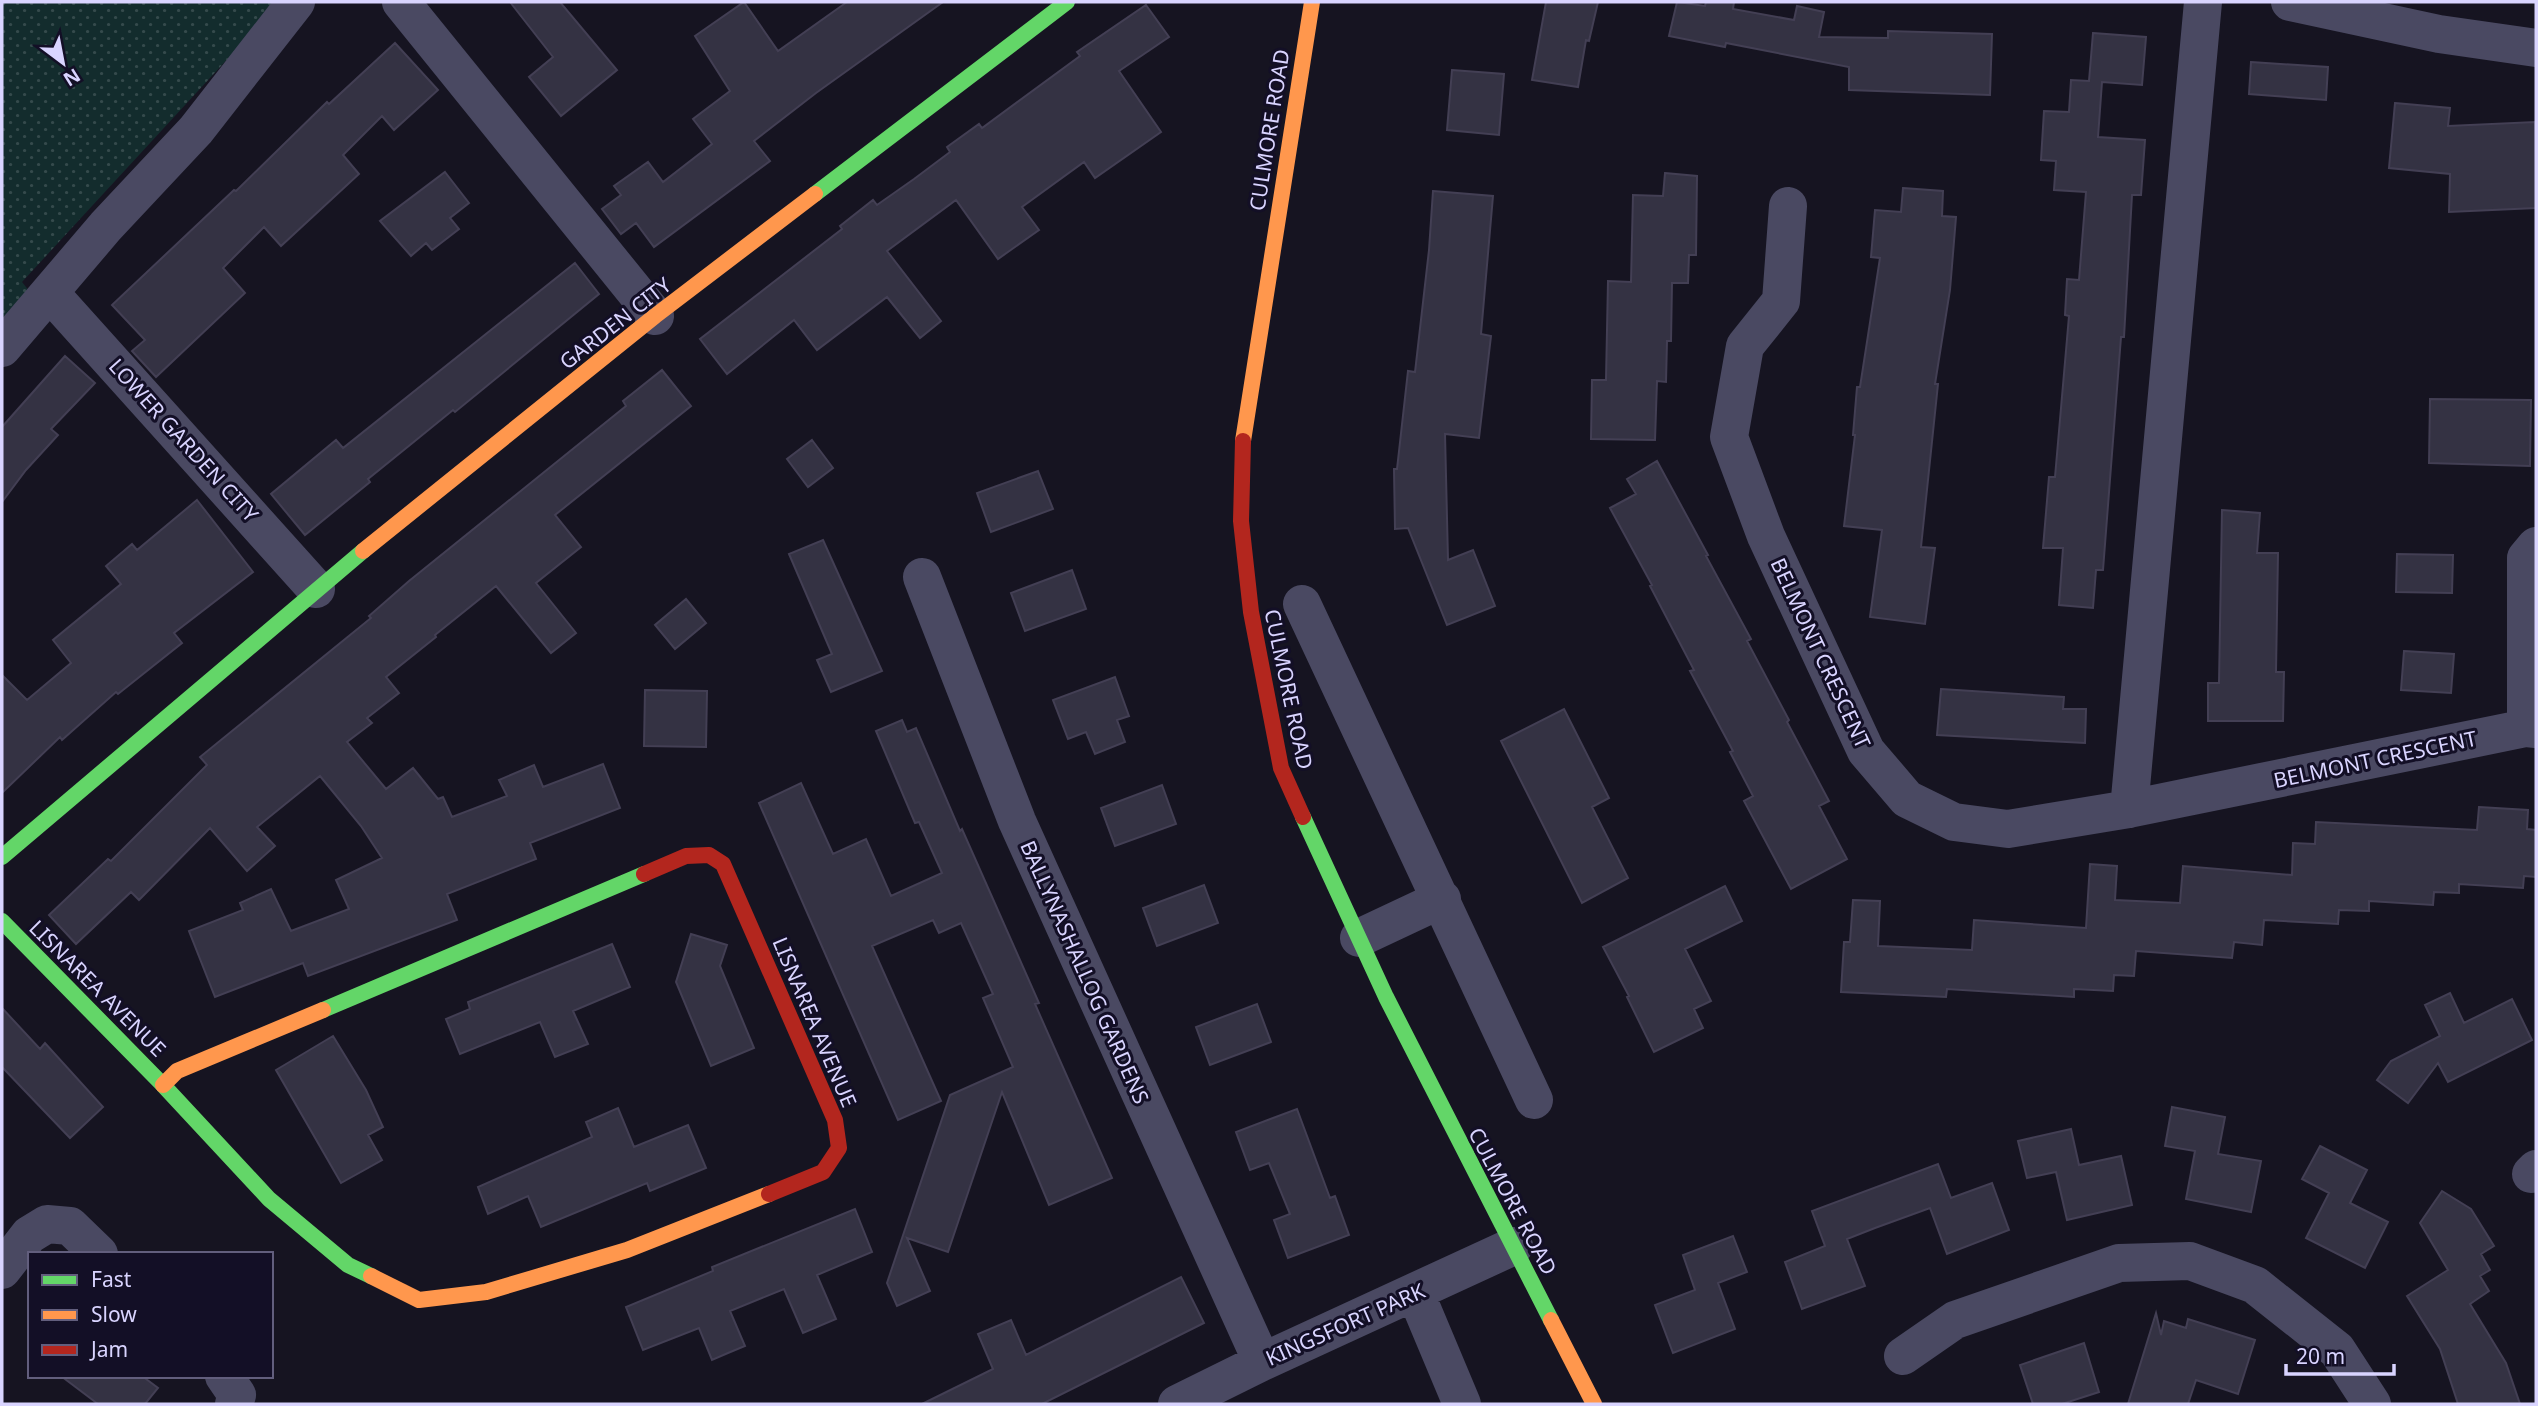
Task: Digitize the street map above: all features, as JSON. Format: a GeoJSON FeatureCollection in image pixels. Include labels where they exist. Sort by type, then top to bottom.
{"type":"FeatureCollection","features":[{"type":"Feature","properties":{"kind":"main road","name":"GARDEN CITY"},"geometry":{"type":"LineString","coordinates":[[2,857],[316,589],[655,316],[1067,2]]}},
{"type":"Feature","properties":{"kind":"main road","name":"CULMORE ROAD"},"geometry":{"type":"LineString","coordinates":[[1312,2],[1241,453],[1241,521],[1251,612],[1281,768],[1392,1009],[1594,1404]]}},
{"type":"Feature","properties":{"kind":"main road","name":"LISNAREA AVENUE"},"geometry":{"type":"LineString","coordinates":[[2,921],[163,1084],[269,1199],[348,1265],[419,1300],[486,1292],[627,1250],[823,1172],[839,1148],[835,1120],[787,1006],[723,864],[709,855],[686,856],[177,1071],[163,1084]]}},
{"type":"Feature","properties":{"kind":"street"},"geometry":{"type":"LineString","coordinates":[[2,348],[106,226],[195,130],[296,2]]}},
{"type":"Feature","properties":{"kind":"street"},"geometry":{"type":"LineString","coordinates":[[401,2],[655,316]]}},
{"type":"Feature","properties":{"kind":"street"},"geometry":{"type":"LineString","coordinates":[[2129,809],[2203,2]]}},
{"type":"Feature","properties":{"kind":"street"},"geometry":{"type":"LineString","coordinates":[[2290,2],[2439,34],[2536,48]]}},
{"type":"Feature","properties":{"kind":"street","name":"BELMONT CRESCENT"},"geometry":{"type":"LineString","coordinates":[[1788,206],[1781,301],[1745,346],[1729,437],[1766,536],[1866,751],[1907,799],[1954,822],[2008,829],[2129,809],[2531,728]]}},
{"type":"Feature","properties":{"kind":"street","name":"LOWER GARDEN CITY"},"geometry":{"type":"LineString","coordinates":[[50,293],[316,589]]}},
{"type":"Feature","properties":{"kind":"street"},"geometry":{"type":"LineString","coordinates":[[2531,728],[2526,558],[2536,546]]}},
{"type":"Feature","properties":{"kind":"street","name":"BALLYNASHALLOG GARDENS"},"geometry":{"type":"LineString","coordinates":[[922,578],[1017,821],[1262,1362]]}},
{"type":"Feature","properties":{"kind":"street"},"geometry":{"type":"LineString","coordinates":[[1302,604],[1534,1100]]}},
{"type":"Feature","properties":{"kind":"street"},"geometry":{"type":"LineString","coordinates":[[1359,938],[1442,899]]}},
{"type":"Feature","properties":{"kind":"street"},"geometry":{"type":"LineString","coordinates":[[2,1270],[29,1234],[47,1224],[70,1226],[97,1252]]}},
{"type":"Feature","properties":{"kind":"street","name":"KINGSFORT PARK"},"geometry":{"type":"LineString","coordinates":[[1177,1404],[1514,1246]]}},
{"type":"Feature","properties":{"kind":"street"},"geometry":{"type":"LineString","coordinates":[[1903,1356],[1955,1320],[2119,1263],[2190,1261],[2255,1285],[2337,1350],[2372,1404]]}},
{"type":"Feature","properties":{"kind":"street"},"geometry":{"type":"LineString","coordinates":[[1415,1292],[1462,1404]]}},
{"type":"Feature","properties":{"kind":"street"},"geometry":{"type":"LineString","coordinates":[[225,1378],[237,1395],[234,1404]]}},
{"type":"Feature","properties":{"kind":"green space"},"geometry":{"type":"Polygon","coordinates":[[[2,2],[280,2],[22,282],[46,312],[2,351],[2,2]]]}},
{"type":"Feature","properties":{"kind":"building"},"geometry":{"type":"Polygon","coordinates":[[[510,2],[560,2],[617,70],[561,116],[529,77],[553,57],[510,2]]]}},
{"type":"Feature","properties":{"kind":"building"},"geometry":{"type":"Polygon","coordinates":[[[744,2],[778,51],[847,2],[943,2],[754,141],[770,161],[654,247],[636,223],[621,234],[602,209],[621,195],[614,186],[648,162],[663,182],[712,144],[693,119],[730,91],[695,36],[744,2]]]}},
{"type":"Feature","properties":{"kind":"building"},"geometry":{"type":"Polygon","coordinates":[[[1546,2],[1598,2],[1589,41],[1586,40],[1578,87],[1532,80],[1546,2]]]}},
{"type":"Feature","properties":{"kind":"building"},"geometry":{"type":"Polygon","coordinates":[[[1677,2],[1705,6],[1706,2],[1734,2],[1733,9],[1794,20],[1797,6],[1824,12],[1819,37],[1888,38],[1888,31],[1992,34],[1990,95],[1849,90],[1849,67],[1726,43],[1725,47],[1669,36],[1677,2]]]}},
{"type":"Feature","properties":{"kind":"building"},"geometry":{"type":"Polygon","coordinates":[[[1146,5],[1169,37],[1119,71],[1161,132],[1095,178],[1084,162],[1022,207],[1039,230],[998,259],[956,200],[887,251],[941,321],[920,338],[887,297],[817,350],[794,320],[727,374],[700,339],[842,229],[840,226],[873,200],[877,205],[914,179],[950,152],[947,147],[979,124],[982,128],[1080,56],[1077,52],[1146,5]]]}},
{"type":"Feature","properties":{"kind":"building"},"geometry":{"type":"Polygon","coordinates":[[[2093,33],[2146,37],[2142,85],[2102,82],[2098,137],[2145,140],[2141,195],[2132,195],[2124,337],[2121,337],[2103,570],[2096,570],[2093,608],[2059,605],[2063,548],[2043,548],[2049,477],[2055,477],[2069,316],[2065,315],[2067,279],[2079,280],[2086,192],[2054,190],[2056,161],[2041,160],[2044,111],[2069,112],[2071,80],[2089,81],[2093,33]]]}},
{"type":"Feature","properties":{"kind":"building"},"geometry":{"type":"Polygon","coordinates":[[[395,43],[438,90],[394,130],[382,116],[343,155],[359,174],[281,246],[264,227],[223,268],[245,293],[156,377],[132,351],[145,340],[112,305],[236,191],[327,102],[329,104],[395,43]]]}},
{"type":"Feature","properties":{"kind":"building"},"geometry":{"type":"Polygon","coordinates":[[[2251,62],[2328,67],[2326,100],[2249,94],[2251,62]]]}},
{"type":"Feature","properties":{"kind":"building"},"geometry":{"type":"Polygon","coordinates":[[[1452,70],[1504,74],[1499,135],[1447,130],[1452,70]]]}},
{"type":"Feature","properties":{"kind":"building"},"geometry":{"type":"Polygon","coordinates":[[[2395,103],[2450,108],[2448,126],[2535,122],[2536,208],[2449,212],[2450,174],[2389,168],[2395,103]]]}},
{"type":"Feature","properties":{"kind":"building"},"geometry":{"type":"Polygon","coordinates":[[[445,172],[469,203],[450,218],[459,229],[432,250],[426,243],[411,256],[380,221],[445,172]]]}},
{"type":"Feature","properties":{"kind":"building"},"geometry":{"type":"Polygon","coordinates":[[[1665,173],[1697,176],[1696,255],[1689,255],[1688,283],[1672,283],[1671,341],[1667,341],[1666,382],[1657,381],[1655,440],[1591,439],[1592,380],[1606,380],[1608,281],[1631,282],[1633,195],[1663,196],[1665,173]]]}},
{"type":"Feature","properties":{"kind":"building"},"geometry":{"type":"Polygon","coordinates":[[[1903,188],[1943,191],[1942,216],[1956,217],[1950,290],[1935,384],[1938,384],[1921,547],[1935,548],[1925,624],[1870,617],[1882,530],[1844,526],[1855,435],[1857,387],[1860,387],[1880,258],[1871,257],[1875,210],[1901,212],[1903,188]]]}},
{"type":"Feature","properties":{"kind":"building"},"geometry":{"type":"Polygon","coordinates":[[[1433,191],[1493,196],[1481,334],[1491,336],[1479,438],[1445,434],[1448,560],[1473,550],[1495,606],[1447,625],[1408,528],[1395,529],[1394,469],[1397,469],[1408,371],[1415,372],[1433,191]]]}},
{"type":"Feature","properties":{"kind":"building"},"geometry":{"type":"Polygon","coordinates":[[[575,263],[599,294],[368,479],[370,482],[305,535],[271,494],[336,440],[343,448],[575,263]]]}},
{"type":"Feature","properties":{"kind":"building"},"geometry":{"type":"Polygon","coordinates":[[[65,356],[95,383],[51,429],[58,435],[26,470],[2,502],[2,427],[65,356]]]}},
{"type":"Feature","properties":{"kind":"building"},"geometry":{"type":"Polygon","coordinates":[[[662,370],[691,406],[555,515],[581,547],[536,583],[576,633],[551,653],[496,586],[386,677],[399,693],[367,718],[372,723],[347,742],[386,789],[413,768],[438,799],[443,797],[452,817],[507,796],[499,780],[534,765],[543,787],[603,764],[620,808],[530,843],[536,859],[447,894],[457,920],[308,976],[303,963],[215,997],[189,931],[243,910],[240,903],[271,889],[291,931],[349,909],[336,880],[382,858],[361,826],[320,776],[257,827],[275,846],[247,871],[210,828],[139,900],[131,892],[76,944],[49,915],[108,859],[111,861],[207,765],[200,757],[371,618],[369,616],[409,581],[626,406],[623,401],[662,370]]]}},
{"type":"Feature","properties":{"kind":"building"},"geometry":{"type":"Polygon","coordinates":[[[2430,399],[2531,400],[2530,466],[2429,463],[2430,399]]]}},
{"type":"Feature","properties":{"kind":"building"},"geometry":{"type":"Polygon","coordinates":[[[812,440],[833,468],[808,487],[787,459],[812,440]]]}},
{"type":"Feature","properties":{"kind":"building"},"geometry":{"type":"Polygon","coordinates":[[[1657,461],[1751,639],[1747,641],[1829,801],[1819,806],[1847,859],[1791,889],[1744,801],[1753,796],[1730,752],[1733,751],[1690,671],[1694,670],[1650,586],[1652,585],[1610,508],[1636,494],[1627,479],[1657,461]]]}},
{"type":"Feature","properties":{"kind":"building"},"geometry":{"type":"Polygon","coordinates":[[[1038,471],[1053,509],[991,532],[977,493],[1038,471]]]}},
{"type":"Feature","properties":{"kind":"building"},"geometry":{"type":"Polygon","coordinates":[[[197,500],[253,572],[174,633],[182,643],[118,694],[116,692],[62,740],[60,737],[2,793],[2,675],[27,700],[71,663],[53,640],[121,584],[106,566],[132,544],[137,550],[197,500]]]}},
{"type":"Feature","properties":{"kind":"building"},"geometry":{"type":"Polygon","coordinates":[[[2222,510],[2260,513],[2257,553],[2278,553],[2276,672],[2284,672],[2283,721],[2208,721],[2208,683],[2219,683],[2222,510]]]}},
{"type":"Feature","properties":{"kind":"building"},"geometry":{"type":"Polygon","coordinates":[[[823,540],[882,671],[831,692],[817,660],[832,654],[789,554],[823,540]]]}},
{"type":"Feature","properties":{"kind":"building"},"geometry":{"type":"Polygon","coordinates":[[[2397,554],[2453,555],[2452,593],[2396,592],[2397,554]]]}},
{"type":"Feature","properties":{"kind":"building"},"geometry":{"type":"Polygon","coordinates":[[[1072,570],[1086,609],[1025,631],[1011,593],[1072,570]]]}},
{"type":"Feature","properties":{"kind":"building"},"geometry":{"type":"Polygon","coordinates":[[[686,599],[706,623],[675,649],[655,625],[686,599]]]}},
{"type":"Feature","properties":{"kind":"building"},"geometry":{"type":"Polygon","coordinates":[[[2404,651],[2454,654],[2451,693],[2401,690],[2404,651]]]}},
{"type":"Feature","properties":{"kind":"building"},"geometry":{"type":"Polygon","coordinates":[[[1115,677],[1129,716],[1117,720],[1125,742],[1095,754],[1086,732],[1068,739],[1053,700],[1115,677]]]}},
{"type":"Feature","properties":{"kind":"building"},"geometry":{"type":"Polygon","coordinates":[[[1941,689],[2064,697],[2063,709],[2086,709],[2085,743],[1937,735],[1941,689]]]}},
{"type":"Feature","properties":{"kind":"building"},"geometry":{"type":"Polygon","coordinates":[[[645,690],[707,691],[706,747],[644,746],[645,690]]]}},
{"type":"Feature","properties":{"kind":"building"},"geometry":{"type":"Polygon","coordinates":[[[1564,709],[1609,798],[1592,807],[1628,878],[1582,903],[1501,741],[1564,709]]]}},
{"type":"Feature","properties":{"kind":"building"},"geometry":{"type":"Polygon","coordinates":[[[902,720],[907,732],[916,728],[1039,1003],[1035,1004],[1112,1178],[1049,1205],[1002,1092],[948,1252],[907,1238],[930,1291],[897,1306],[887,1283],[950,1095],[1013,1067],[983,998],[993,994],[961,923],[939,933],[933,920],[872,946],[941,1101],[898,1120],[759,803],[801,783],[833,854],[866,839],[891,896],[942,873],[919,822],[915,823],[876,731],[902,720]]]}},
{"type":"Feature","properties":{"kind":"building"},"geometry":{"type":"Polygon","coordinates":[[[1162,785],[1176,824],[1115,846],[1101,808],[1162,785]]]}},
{"type":"Feature","properties":{"kind":"building"},"geometry":{"type":"Polygon","coordinates":[[[2479,807],[2528,810],[2527,829],[2536,830],[2536,877],[2524,876],[2523,888],[2459,884],[2459,893],[2434,892],[2433,905],[2369,901],[2369,911],[2339,910],[2338,924],[2264,920],[2262,945],[2234,942],[2232,958],[2136,951],[2134,976],[2114,975],[2113,991],[2074,989],[2074,997],[1947,989],[1946,997],[1841,992],[1844,942],[1850,942],[1853,900],[1880,901],[1878,946],[1972,950],[1974,920],[2086,928],[2090,864],[2117,866],[2115,900],[2180,903],[2183,866],[2292,875],[2293,843],[2315,844],[2316,822],[2477,830],[2479,807]]]}},
{"type":"Feature","properties":{"kind":"building"},"geometry":{"type":"Polygon","coordinates":[[[1204,885],[1218,923],[1157,946],[1143,908],[1204,885]]]}},
{"type":"Feature","properties":{"kind":"building"},"geometry":{"type":"Polygon","coordinates":[[[1725,886],[1742,921],[1685,949],[1711,1001],[1694,1009],[1703,1028],[1654,1052],[1603,947],[1725,886]]]}},
{"type":"Feature","properties":{"kind":"building"},"geometry":{"type":"Polygon","coordinates":[[[691,934],[727,945],[720,966],[754,1048],[711,1066],[676,982],[691,934]]]}},
{"type":"Feature","properties":{"kind":"building"},"geometry":{"type":"Polygon","coordinates":[[[612,944],[630,987],[573,1011],[588,1044],[555,1057],[540,1022],[460,1054],[446,1019],[470,1009],[468,1002],[612,944]]]}},
{"type":"Feature","properties":{"kind":"building"},"geometry":{"type":"Polygon","coordinates":[[[2450,993],[2464,1023],[2512,999],[2532,1040],[2448,1082],[2438,1063],[2408,1103],[2377,1080],[2391,1061],[2440,1036],[2425,1005],[2450,993]]]}},
{"type":"Feature","properties":{"kind":"building"},"geometry":{"type":"Polygon","coordinates":[[[1257,1004],[1271,1042],[1210,1065],[1196,1027],[1257,1004]]]}},
{"type":"Feature","properties":{"kind":"building"},"geometry":{"type":"Polygon","coordinates":[[[2,1008],[40,1049],[45,1043],[103,1107],[70,1138],[2,1067],[2,1008]]]}},
{"type":"Feature","properties":{"kind":"building"},"geometry":{"type":"Polygon","coordinates":[[[333,1036],[366,1090],[383,1127],[368,1135],[382,1160],[341,1183],[276,1070],[333,1036]]]}},
{"type":"Feature","properties":{"kind":"building"},"geometry":{"type":"Polygon","coordinates":[[[2172,1107],[2225,1117],[2218,1154],[2261,1161],[2251,1212],[2186,1199],[2195,1151],[2165,1146],[2172,1107]]]}},
{"type":"Feature","properties":{"kind":"building"},"geometry":{"type":"Polygon","coordinates":[[[618,1108],[634,1147],[688,1125],[706,1168],[650,1191],[647,1183],[541,1227],[528,1196],[488,1214],[478,1187],[592,1137],[586,1122],[618,1108]]]}},
{"type":"Feature","properties":{"kind":"building"},"geometry":{"type":"Polygon","coordinates":[[[1297,1109],[1330,1198],[1335,1196],[1349,1235],[1288,1258],[1274,1220],[1290,1214],[1269,1163],[1250,1170],[1236,1132],[1297,1109]]]}},
{"type":"Feature","properties":{"kind":"building"},"geometry":{"type":"Polygon","coordinates":[[[2071,1129],[2079,1165],[2121,1156],[2132,1205],[2067,1220],[2056,1172],[2027,1178],[2018,1141],[2071,1129]]]}},
{"type":"Feature","properties":{"kind":"building"},"geometry":{"type":"Polygon","coordinates":[[[2320,1146],[2367,1170],[2350,1203],[2388,1222],[2365,1268],[2306,1238],[2329,1193],[2302,1179],[2320,1146]]]}},
{"type":"Feature","properties":{"kind":"building"},"geometry":{"type":"Polygon","coordinates":[[[1938,1164],[1951,1198],[1992,1183],[2009,1230],[1947,1254],[1930,1208],[1875,1228],[1847,1239],[1865,1286],[1802,1309],[1785,1262],[1825,1246],[1812,1211],[1938,1164]]]}},
{"type":"Feature","properties":{"kind":"building"},"geometry":{"type":"Polygon","coordinates":[[[2442,1191],[2471,1209],[2494,1246],[2481,1254],[2490,1270],[2480,1276],[2489,1291],[2470,1304],[2506,1363],[2520,1404],[2458,1404],[2440,1349],[2407,1296],[2448,1270],[2420,1223],[2442,1191]]]}},
{"type":"Feature","properties":{"kind":"building"},"geometry":{"type":"Polygon","coordinates":[[[855,1209],[872,1252],[817,1275],[836,1319],[803,1333],[784,1289],[730,1311],[745,1346],[712,1360],[699,1328],[643,1350],[626,1307],[713,1271],[712,1267],[855,1209]]]}},
{"type":"Feature","properties":{"kind":"building"},"geometry":{"type":"Polygon","coordinates":[[[1733,1236],[1747,1272],[1718,1283],[1735,1329],[1673,1353],[1655,1305],[1695,1290],[1683,1255],[1733,1236]]]}},
{"type":"Feature","properties":{"kind":"building"},"geometry":{"type":"Polygon","coordinates":[[[1181,1277],[1204,1323],[1042,1404],[922,1404],[993,1369],[978,1334],[1011,1320],[1026,1355],[1181,1277]]]}},
{"type":"Feature","properties":{"kind":"building"},"geometry":{"type":"Polygon","coordinates":[[[2156,1313],[2161,1335],[2164,1321],[2186,1328],[2188,1319],[2255,1340],[2238,1394],[2196,1380],[2188,1404],[2128,1404],[2156,1313]]]}},
{"type":"Feature","properties":{"kind":"building"},"geometry":{"type":"Polygon","coordinates":[[[2084,1343],[2099,1392],[2062,1404],[2033,1404],[2020,1365],[2084,1343]]]}},
{"type":"Feature","properties":{"kind":"building"},"geometry":{"type":"Polygon","coordinates":[[[64,1378],[145,1378],[158,1388],[145,1404],[98,1404],[64,1378]]]}},
{"type":"Feature","properties":{"kind":"traffic: fast"},"geometry":{"type":"LineString","coordinates":[[815,194],[1067,2]]}},
{"type":"Feature","properties":{"kind":"traffic: fast"},"geometry":{"type":"LineString","coordinates":[[2,857],[363,551]]}},
{"type":"Feature","properties":{"kind":"traffic: fast"},"geometry":{"type":"LineString","coordinates":[[1303,817],[1386,997],[1551,1320]]}},
{"type":"Feature","properties":{"kind":"traffic: fast"},"geometry":{"type":"LineString","coordinates":[[323,1010],[644,874]]}},
{"type":"Feature","properties":{"kind":"traffic: fast"},"geometry":{"type":"LineString","coordinates":[[2,921],[163,1085],[269,1199],[348,1265],[371,1276]]}},
{"type":"Feature","properties":{"kind":"traffic: slow"},"geometry":{"type":"LineString","coordinates":[[1243,441],[1312,2]]}},
{"type":"Feature","properties":{"kind":"traffic: slow"},"geometry":{"type":"LineString","coordinates":[[363,551],[655,316],[815,194]]}},
{"type":"Feature","properties":{"kind":"traffic: slow"},"geometry":{"type":"LineString","coordinates":[[163,1085],[177,1071],[323,1010]]}},
{"type":"Feature","properties":{"kind":"traffic: slow"},"geometry":{"type":"LineString","coordinates":[[371,1276],[419,1300],[486,1292],[627,1250],[769,1194]]}},
{"type":"Feature","properties":{"kind":"traffic: slow"},"geometry":{"type":"LineString","coordinates":[[1551,1320],[1594,1404]]}},
{"type":"Feature","properties":{"kind":"traffic: jam"},"geometry":{"type":"LineString","coordinates":[[1243,441],[1241,521],[1251,612],[1281,768],[1303,817]]}},
{"type":"Feature","properties":{"kind":"traffic: jam"},"geometry":{"type":"LineString","coordinates":[[644,874],[686,856],[709,855],[723,864],[835,1120],[839,1148],[823,1172],[769,1194]]}}]}
